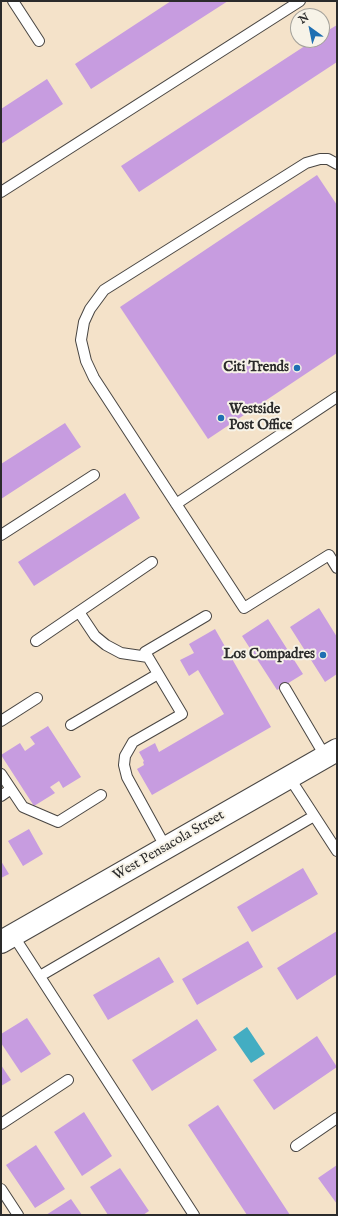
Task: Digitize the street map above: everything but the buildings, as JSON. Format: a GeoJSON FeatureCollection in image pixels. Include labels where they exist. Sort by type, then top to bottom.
{"type":"FeatureCollection","features":[{"type":"Feature","properties":{"kind":"main road","name":"West Pensacola Street"},"geometry":{"type":"LineString","coordinates":[[7,939],[331,753]]}},
{"type":"Feature","properties":{"kind":"lane"},"geometry":{"type":"LineString","coordinates":[[13,1],[39,41]]}},
{"type":"Feature","properties":{"kind":"lane"},"geometry":{"type":"LineString","coordinates":[[1,192],[300,1]]}},
{"type":"Feature","properties":{"kind":"lane"},"geometry":{"type":"LineString","coordinates":[[337,164],[328,159],[306,162],[104,290],[90,308],[84,322],[80,340],[86,361],[94,378],[244,608],[329,555],[337,568]]}},
{"type":"Feature","properties":{"kind":"lane"},"geometry":{"type":"LineString","coordinates":[[176,504],[336,398]]}},
{"type":"Feature","properties":{"kind":"lane"},"geometry":{"type":"LineString","coordinates":[[1,535],[94,475]]}},
{"type":"Feature","properties":{"kind":"lane"},"geometry":{"type":"LineString","coordinates":[[36,641],[152,562]]}},
{"type":"Feature","properties":{"kind":"lane"},"geometry":{"type":"LineString","coordinates":[[79,612],[95,636],[106,645],[121,653],[148,657]]}},
{"type":"Feature","properties":{"kind":"lane"},"geometry":{"type":"LineString","coordinates":[[166,848],[127,777],[124,765],[125,756],[133,742],[182,714],[145,652],[206,616]]}},
{"type":"Feature","properties":{"kind":"lane"},"geometry":{"type":"LineString","coordinates":[[71,725],[158,674]]}},
{"type":"Feature","properties":{"kind":"lane"},"geometry":{"type":"LineString","coordinates":[[285,688],[331,753]]}},
{"type":"Feature","properties":{"kind":"lane"},"geometry":{"type":"LineString","coordinates":[[1,721],[36,698]]}},
{"type":"Feature","properties":{"kind":"lane"},"geometry":{"type":"LineString","coordinates":[[1,774],[23,807],[58,822],[101,795]]}},
{"type":"Feature","properties":{"kind":"lane"},"geometry":{"type":"LineString","coordinates":[[289,777],[337,851]]}},
{"type":"Feature","properties":{"kind":"lane"},"geometry":{"type":"LineString","coordinates":[[1,796],[11,789]]}},
{"type":"Feature","properties":{"kind":"lane"},"geometry":{"type":"LineString","coordinates":[[40,976],[314,816]]}},
{"type":"Feature","properties":{"kind":"lane"},"geometry":{"type":"LineString","coordinates":[[7,939],[40,976],[194,1215]]}},
{"type":"Feature","properties":{"kind":"lane"},"geometry":{"type":"LineString","coordinates":[[1,1124],[68,1080]]}},
{"type":"Feature","properties":{"kind":"lane"},"geometry":{"type":"LineString","coordinates":[[296,1146],[337,1118]]}},
{"type":"Feature","properties":{"kind":"lane"},"geometry":{"type":"LineString","coordinates":[[1,1189],[18,1215]]}},
{"type":"Feature","properties":{"kind":"water"},"geometry":{"type":"Polygon","coordinates":[[[247,1027],[265,1054],[251,1063],[233,1037],[247,1027]]]}},
{"type":"Feature","properties":{"kind":"place","name":"Citi Trends"},"geometry":{"type":"Point","coordinates":[297,368]}},
{"type":"Feature","properties":{"kind":"place","name":"Westside Post Office"},"geometry":{"type":"Point","coordinates":[221,418]}},
{"type":"Feature","properties":{"kind":"place","name":"Los Compadres"},"geometry":{"type":"Point","coordinates":[323,655]}}]}
